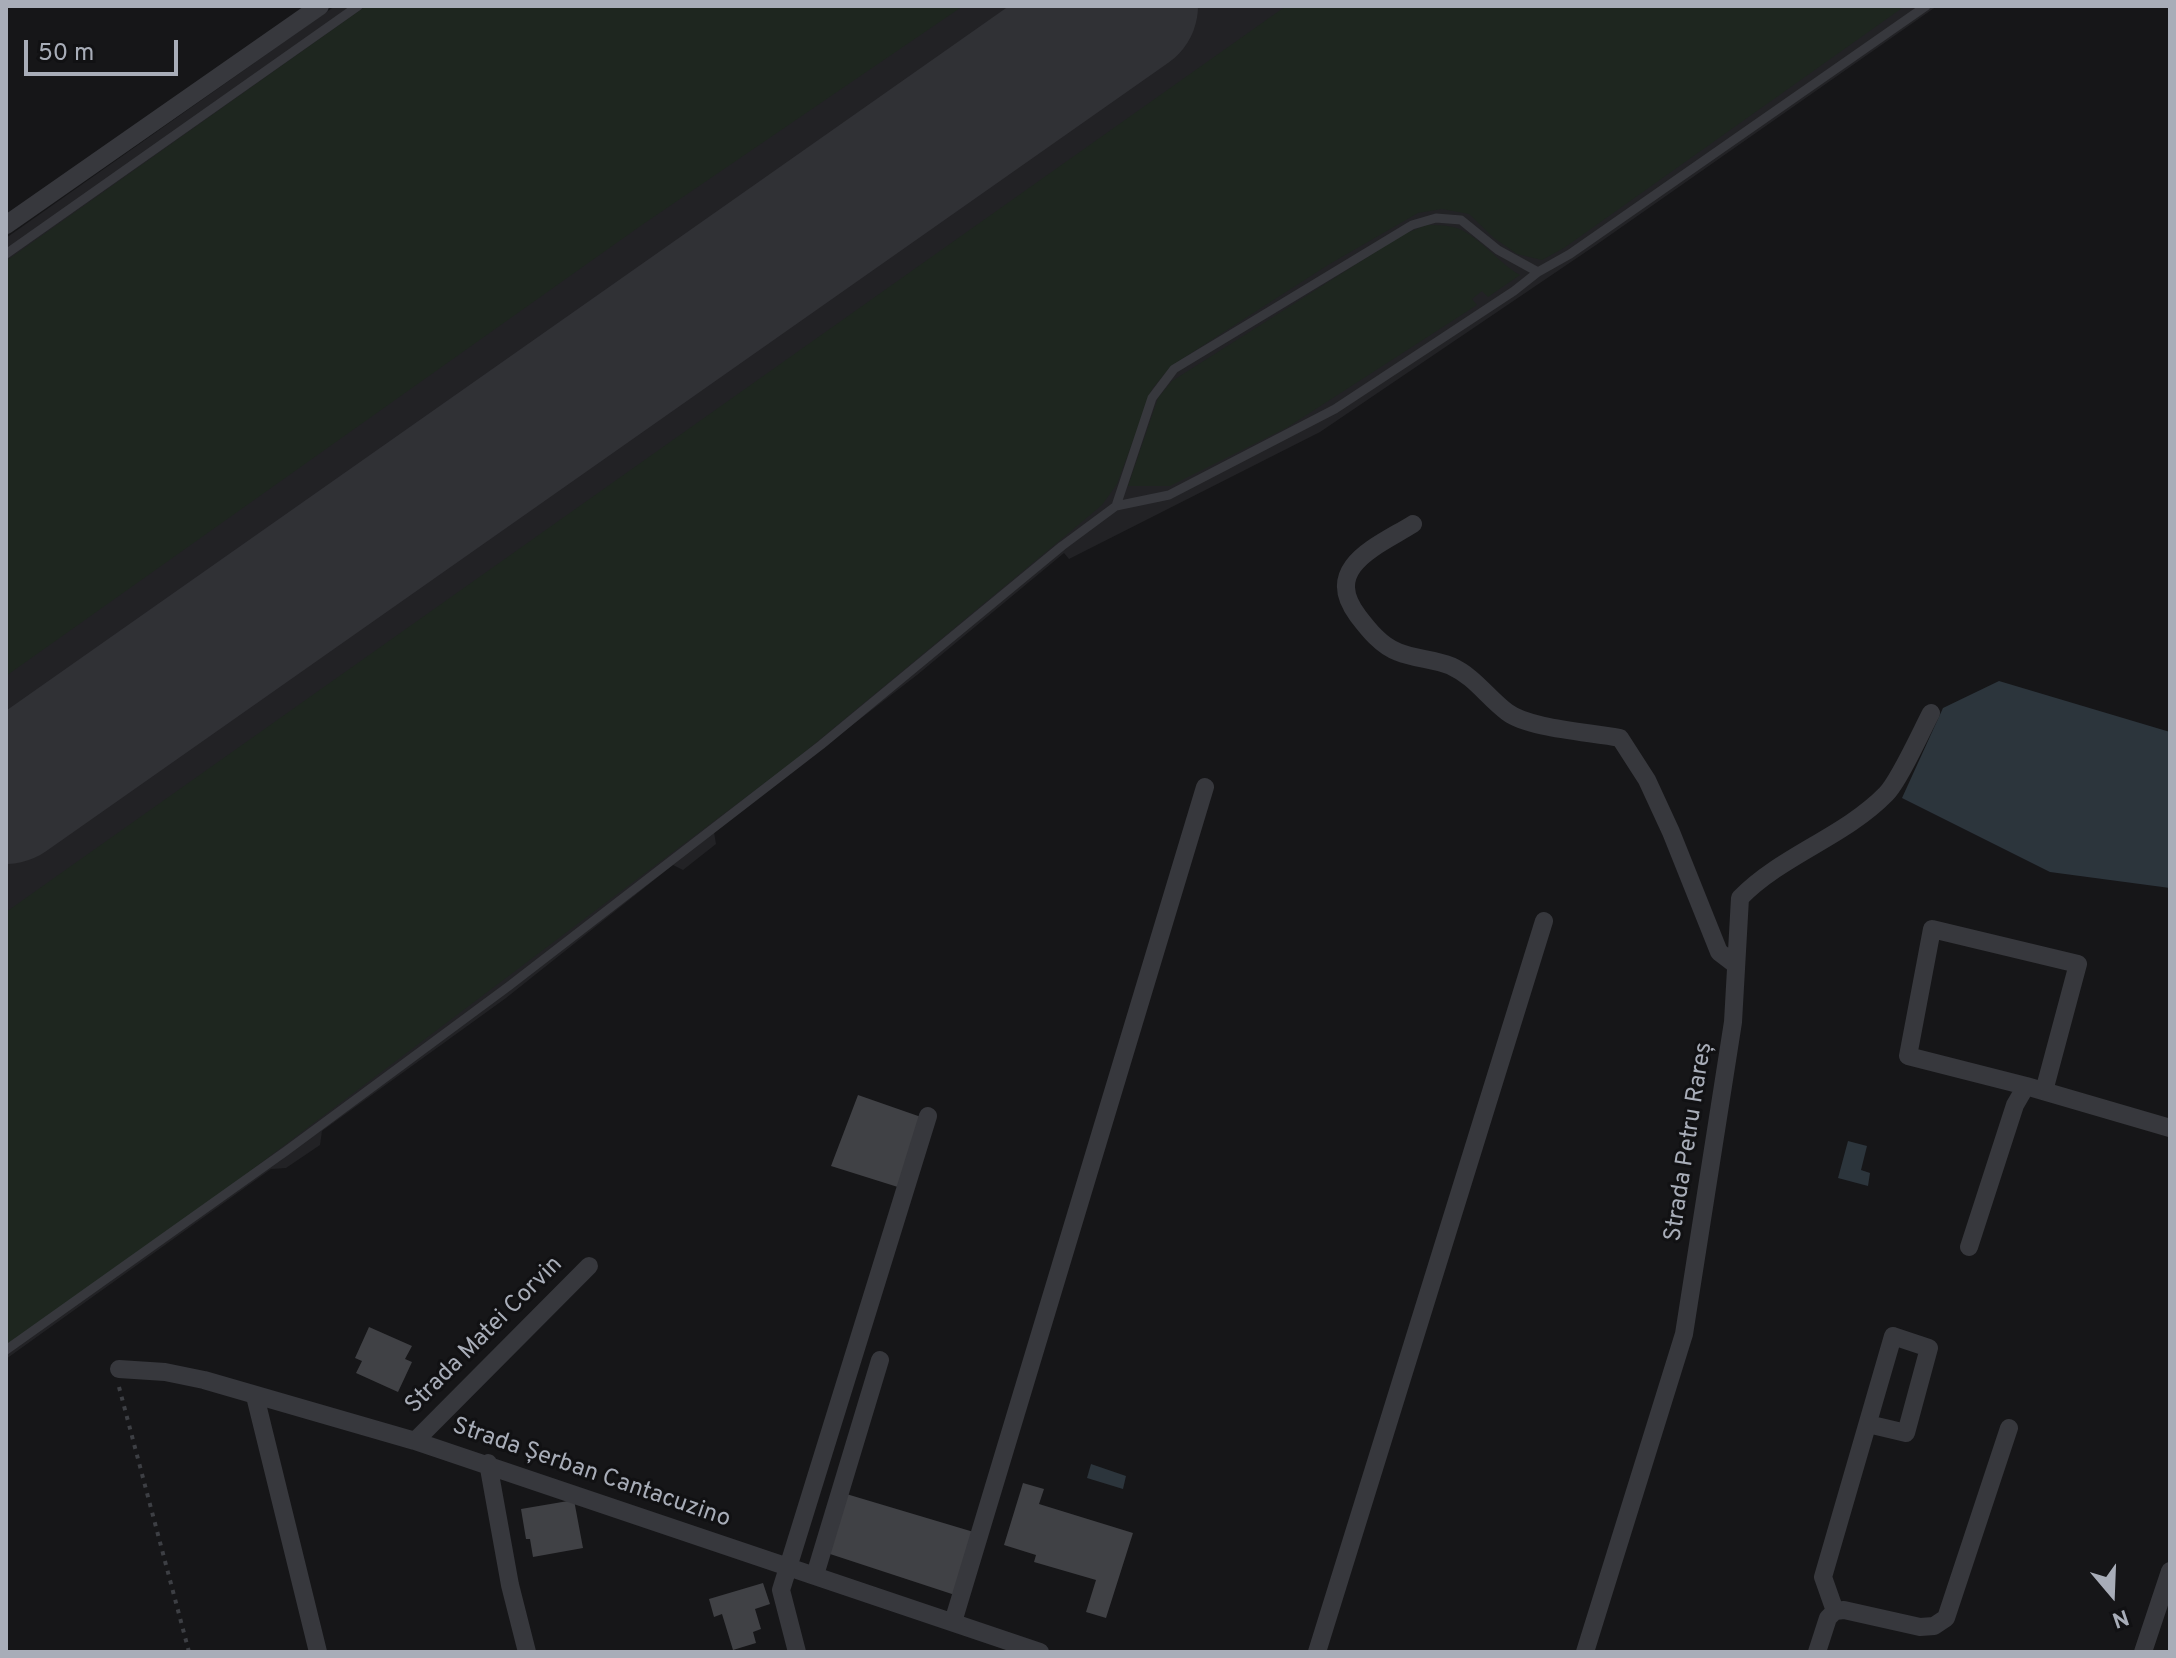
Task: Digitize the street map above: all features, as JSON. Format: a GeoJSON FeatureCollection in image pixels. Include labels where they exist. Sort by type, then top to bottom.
{"type":"FeatureCollection","features":[{"type":"Feature","properties":{"kind":"street"},"geometry":{"type":"LineString","coordinates":[[6,225],[320,6]]}},
{"type":"Feature","properties":{"kind":"street"},"geometry":{"type":"LineString","coordinates":[[1413,524],[1359,558],[1347,572],[1345,589],[1351,607],[1370,633],[1397,652],[1453,667],[1477,681],[1508,713],[1526,722],[1620,738],[1647,780],[1719,952],[1736,965]]}},
{"type":"Feature","properties":{"kind":"street","name":"Strada Petru Rareș"},"geometry":{"type":"LineString","coordinates":[[1585,1652],[1684,1334],[1733,1022],[1740,898],[1758,879],[1852,820],[1888,793],[1931,713]]}},
{"type":"Feature","properties":{"kind":"street"},"geometry":{"type":"LineString","coordinates":[[953,1622],[1205,787]]}},
{"type":"Feature","properties":{"kind":"street"},"geometry":{"type":"LineString","coordinates":[[1317,1652],[1544,921]]}},
{"type":"Feature","properties":{"kind":"street"},"geometry":{"type":"LineString","coordinates":[[2044,1091],[2078,964],[1932,929],[1908,1056],[2170,1128]]}},
{"type":"Feature","properties":{"kind":"street"},"geometry":{"type":"LineString","coordinates":[[1969,1247],[2015,1105],[2026,1086]]}},
{"type":"Feature","properties":{"kind":"street"},"geometry":{"type":"LineString","coordinates":[[797,1652],[781,1590],[928,1116]]}},
{"type":"Feature","properties":{"kind":"street","name":"Strada Matei Corvin"},"geometry":{"type":"LineString","coordinates":[[415,1441],[589,1266]]}},
{"type":"Feature","properties":{"kind":"street"},"geometry":{"type":"LineString","coordinates":[[1835,1611],[1823,1577],[1893,1336],[1929,1348],[1906,1433],[1868,1424]]}},
{"type":"Feature","properties":{"kind":"street"},"geometry":{"type":"LineString","coordinates":[[815,1575],[880,1360]]}},
{"type":"Feature","properties":{"kind":"street","name":"Strada Șerban Cantacuzino"},"geometry":{"type":"LineString","coordinates":[[119,1369],[165,1372],[204,1380],[488,1463],[1040,1652]]}},
{"type":"Feature","properties":{"kind":"street"},"geometry":{"type":"LineString","coordinates":[[255,1396],[318,1652]]}},
{"type":"Feature","properties":{"kind":"street"},"geometry":{"type":"LineString","coordinates":[[1817,1652],[1828,1618],[1835,1611],[1844,1610],[1920,1627],[1934,1626],[1946,1618],[2009,1428]]}},
{"type":"Feature","properties":{"kind":"street"},"geometry":{"type":"LineString","coordinates":[[488,1463],[510,1585],[527,1652]]}},
{"type":"Feature","properties":{"kind":"street"},"geometry":{"type":"LineString","coordinates":[[2143,1652],[2170,1571]]}},
{"type":"Feature","properties":{"kind":"lane"},"geometry":{"type":"LineString","coordinates":[[6,254],[358,6]]}},
{"type":"Feature","properties":{"kind":"lane"},"geometry":{"type":"LineString","coordinates":[[6,1350],[286,1151],[509,986],[821,745],[1062,546],[1116,506],[1169,495],[1335,409],[1538,272],[1570,254],[1926,6]]}},
{"type":"Feature","properties":{"kind":"lane"},"geometry":{"type":"LineString","coordinates":[[1116,506],[1152,398],[1174,369],[1412,225],[1436,218],[1461,220],[1498,250],[1538,272]]}},
{"type":"Feature","properties":{"kind":"path"},"geometry":{"type":"LineString","coordinates":[[119,1369],[119,1385],[189,1652]]}},
{"type":"Feature","properties":{"kind":"shaded area"},"geometry":{"type":"Polygon","coordinates":[[[335,6],[1937,6],[1596,245],[1320,432],[1069,559],[1064,553],[917,675],[714,832],[716,844],[683,870],[673,865],[506,998],[322,1131],[320,1145],[286,1168],[271,1169],[6,1359],[6,238],[335,6]]]}},
{"type":"Feature","properties":{"kind":"shaded area"},"geometry":{"type":"Polygon","coordinates":[[[366,6],[963,6],[639,227],[6,676],[6,261],[366,6]]]}},
{"type":"Feature","properties":{"kind":"shaded area"},"geometry":{"type":"Polygon","coordinates":[[[1286,6],[1905,6],[1564,248],[1542,260],[1517,254],[1494,238],[1469,214],[1442,209],[1418,213],[1328,265],[1171,366],[1152,389],[1117,484],[1102,505],[1064,537],[795,760],[225,1190],[6,1345],[6,912],[1286,6]]]}},
{"type":"Feature","properties":{"kind":"shaded area"},"geometry":{"type":"Polygon","coordinates":[[[1427,225],[1462,230],[1520,275],[1488,297],[1482,291],[1472,299],[1477,305],[1288,427],[1170,486],[1128,486],[1158,398],[1172,381],[1404,234],[1427,225]]]}},
{"type":"Feature","properties":{"kind":"shaded area"},"geometry":{"type":"Polygon","coordinates":[[[1999,681],[2170,732],[2170,888],[2050,872],[1902,798],[1943,708],[1999,681]]]}},
{"type":"Feature","properties":{"kind":"shaded area"},"geometry":{"type":"Polygon","coordinates":[[[1848,1141],[1867,1146],[1861,1170],[1870,1173],[1868,1186],[1838,1178],[1848,1141]]]}},
{"type":"Feature","properties":{"kind":"shaded area"},"geometry":{"type":"Polygon","coordinates":[[[1091,1464],[1126,1476],[1123,1489],[1087,1478],[1091,1464]]]}},
{"type":"Feature","properties":{"kind":"building"},"geometry":{"type":"Polygon","coordinates":[[[858,1095],[921,1117],[901,1188],[831,1166],[858,1095]]]}},
{"type":"Feature","properties":{"kind":"building"},"geometry":{"type":"Polygon","coordinates":[[[369,1327],[412,1346],[405,1359],[412,1362],[398,1392],[356,1373],[362,1361],[355,1358],[369,1327]]]}},
{"type":"Feature","properties":{"kind":"building"},"geometry":{"type":"Polygon","coordinates":[[[1023,1483],[1044,1489],[1039,1504],[1133,1533],[1106,1618],[1086,1612],[1096,1580],[1034,1562],[1036,1555],[1004,1545],[1023,1483]]]}},
{"type":"Feature","properties":{"kind":"building"},"geometry":{"type":"Polygon","coordinates":[[[843,1493],[977,1533],[958,1596],[827,1553],[843,1493]]]}},
{"type":"Feature","properties":{"kind":"building"},"geometry":{"type":"Polygon","coordinates":[[[574,1500],[583,1548],[533,1557],[530,1539],[526,1539],[521,1509],[574,1500]]]}},
{"type":"Feature","properties":{"kind":"building"},"geometry":{"type":"Polygon","coordinates":[[[763,1583],[770,1604],[755,1609],[761,1629],[753,1632],[756,1643],[733,1650],[722,1614],[714,1617],[709,1599],[763,1583]]]}},
{"type":"Feature","properties":{"kind":"runway"},"geometry":{"type":"LineString","coordinates":[[6,795],[1129,6]]}}]}
